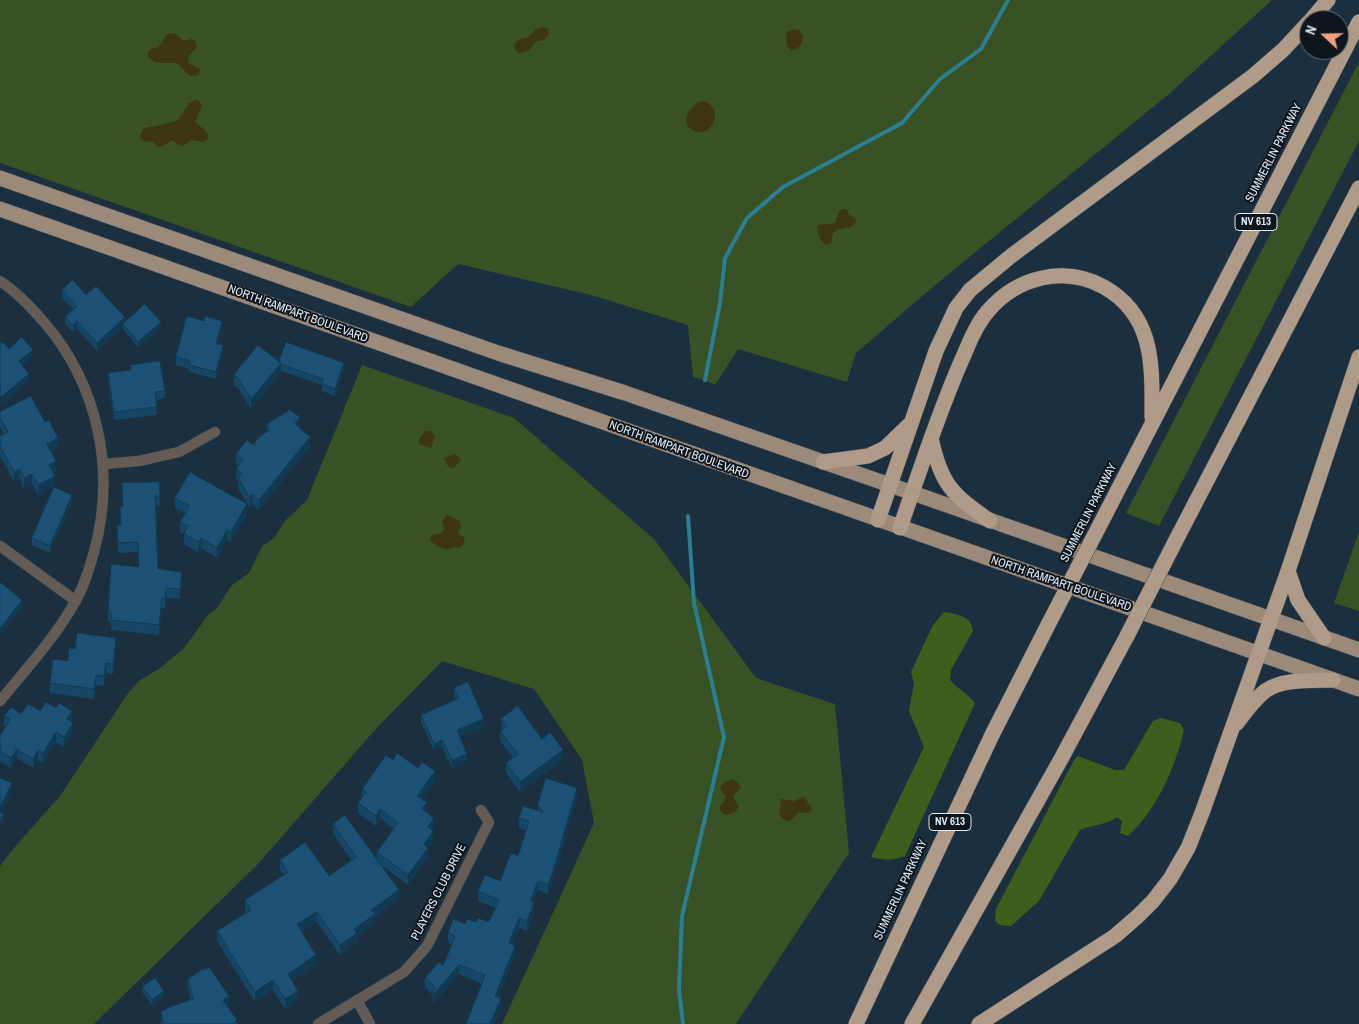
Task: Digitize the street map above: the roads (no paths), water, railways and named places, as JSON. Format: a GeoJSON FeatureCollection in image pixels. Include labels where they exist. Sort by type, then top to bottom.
{"type":"FeatureCollection","features":[{"type":"Feature","properties":{"kind":"highway"},"geometry":{"type":"LineString","coordinates":[[1319,10],[1328,0]]}},
{"type":"Feature","properties":{"kind":"highway","name":"SUMMERLIN PARKWAY"},"geometry":{"type":"LineString","coordinates":[[856,1024],[992,735],[1359,22]]}},
{"type":"Feature","properties":{"kind":"highway"},"geometry":{"type":"LineString","coordinates":[[878,520],[936,351],[956,308],[970,290],[1011,256],[1254,76],[1299,33]]}},
{"type":"Feature","properties":{"kind":"highway"},"geometry":{"type":"LineString","coordinates":[[912,1024],[1061,759],[1127,636],[1359,188]]}},
{"type":"Feature","properties":{"kind":"highway"},"geometry":{"type":"LineString","coordinates":[[900,528],[931,438],[973,334],[988,311],[1001,298],[1022,284],[1036,278],[1060,275],[1082,278],[1102,286],[1118,297],[1136,317],[1143,330],[1150,353],[1152,421]]}},
{"type":"Feature","properties":{"kind":"highway"},"geometry":{"type":"LineString","coordinates":[[978,1024],[1115,936],[1153,901],[1170,878],[1188,848],[1288,570],[1359,357]]}},
{"type":"Feature","properties":{"kind":"highway"},"geometry":{"type":"LineString","coordinates":[[822,462],[868,456],[885,448],[910,424]]}},
{"type":"Feature","properties":{"kind":"highway"},"geometry":{"type":"LineString","coordinates":[[931,438],[938,468],[944,479],[967,504],[990,521]]}},
{"type":"Feature","properties":{"kind":"highway"},"geometry":{"type":"LineString","coordinates":[[1288,570],[1298,600],[1324,638]]}},
{"type":"Feature","properties":{"kind":"highway"},"geometry":{"type":"LineString","coordinates":[[1231,730],[1256,700],[1270,688],[1283,684],[1333,680]]}},
{"type":"Feature","properties":{"kind":"main road"},"geometry":{"type":"LineString","coordinates":[[0,178],[498,353],[625,393],[890,485],[1359,650]]}},
{"type":"Feature","properties":{"kind":"main road","name":"NORTH RAMPART BOULEVARD"},"geometry":{"type":"LineString","coordinates":[[0,209],[1359,689]]}},
{"type":"Feature","properties":{"kind":"street"},"geometry":{"type":"LineString","coordinates":[[0,281],[33,308],[55,335],[74,364],[91,404],[98,429],[104,464],[104,499],[99,534],[90,568],[76,601],[49,640],[0,701]]}},
{"type":"Feature","properties":{"kind":"street"},"geometry":{"type":"LineString","coordinates":[[104,464],[139,461],[179,452],[216,432]]}},
{"type":"Feature","properties":{"kind":"street"},"geometry":{"type":"LineString","coordinates":[[0,546],[76,601]]}},
{"type":"Feature","properties":{"kind":"street","name":"PLAYERS CLUB DRIVE"},"geometry":{"type":"LineString","coordinates":[[319,1024],[404,972],[427,946],[488,822],[481,810]]}},
{"type":"Feature","properties":{"kind":"street"},"geometry":{"type":"LineString","coordinates":[[357,1000],[370,1024]]}},
{"type":"Feature","properties":{"kind":"waterway"},"geometry":{"type":"LineString","coordinates":[[705,380],[720,303],[725,258],[747,218],[783,187],[902,123],[940,79],[981,49],[1008,0]]}},
{"type":"Feature","properties":{"kind":"waterway"},"geometry":{"type":"LineString","coordinates":[[683,1024],[679,990],[682,916],[724,737],[694,603],[688,516]]}}]}
